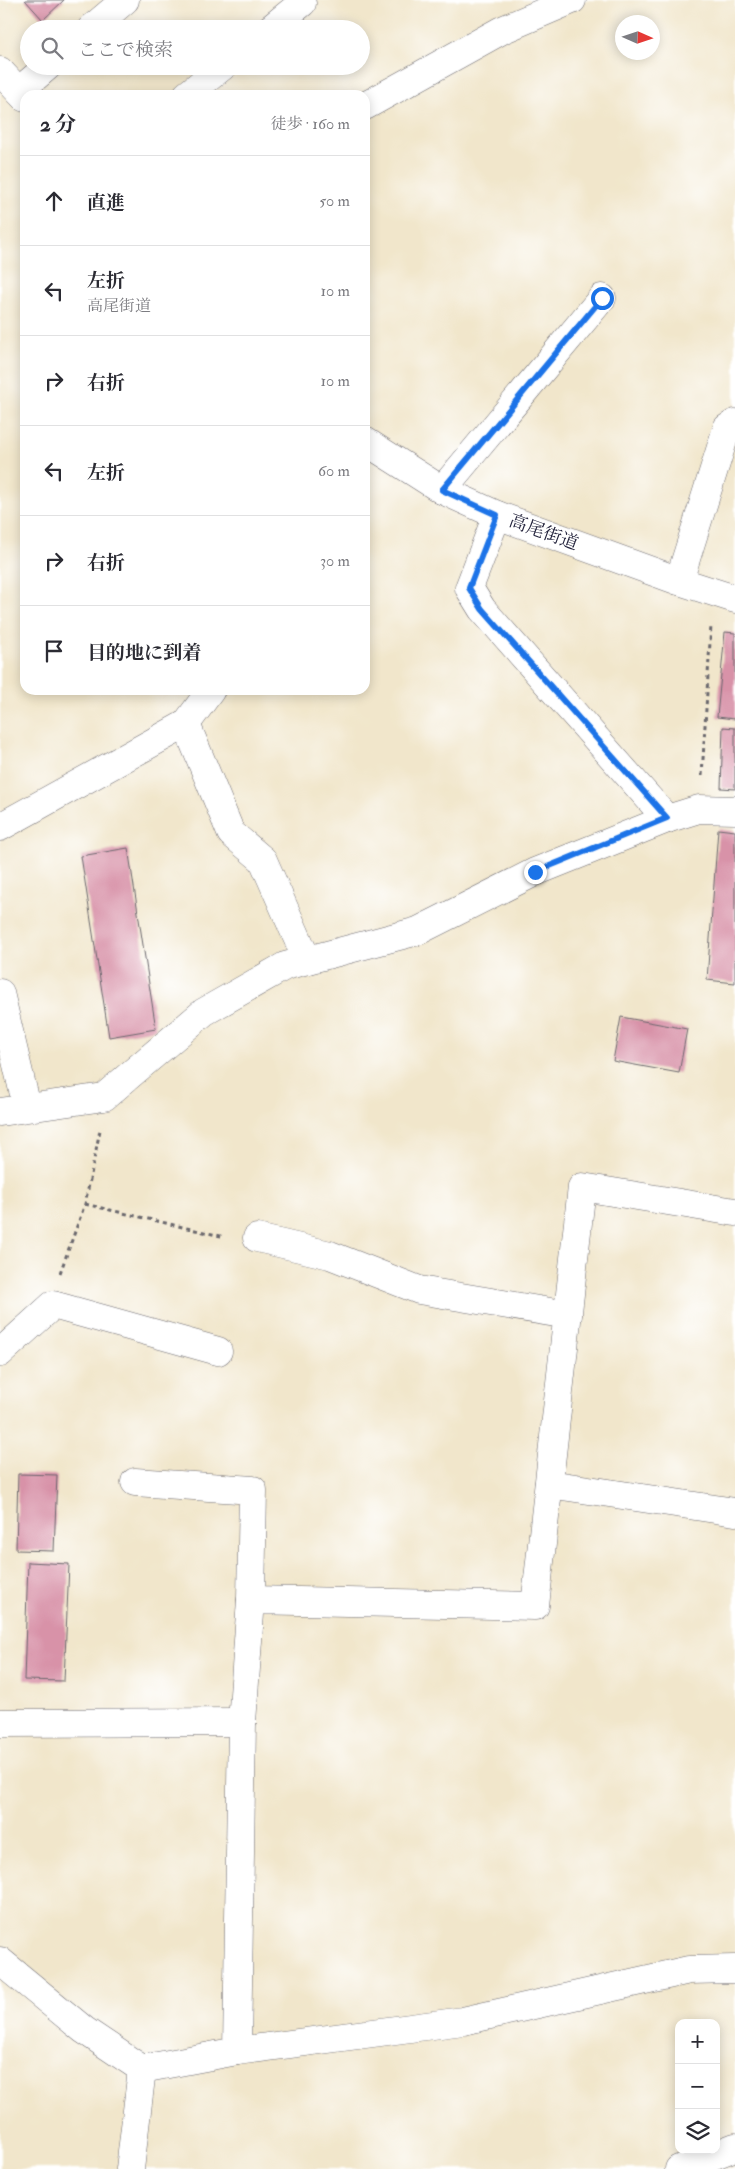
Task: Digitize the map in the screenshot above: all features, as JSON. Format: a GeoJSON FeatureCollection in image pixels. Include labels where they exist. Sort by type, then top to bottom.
{"type":"FeatureCollection","features":[{"type":"Feature","properties":{"kind":"street"},"geometry":{"type":"LineString","coordinates":[[102,20],[125,0]]}},
{"type":"Feature","properties":{"kind":"street"},"geometry":{"type":"LineString","coordinates":[[370,103],[502,30],[572,0]]}},
{"type":"Feature","properties":{"kind":"street"},"geometry":{"type":"LineString","coordinates":[[281,20],[302,3]]}},
{"type":"Feature","properties":{"kind":"street"},"geometry":{"type":"LineString","coordinates":[[0,71],[20,93]]}},
{"type":"Feature","properties":{"kind":"street"},"geometry":{"type":"LineString","coordinates":[[26,90],[40,75]]}},
{"type":"Feature","properties":{"kind":"street"},"geometry":{"type":"LineString","coordinates":[[193,90],[212,75]]}},
{"type":"Feature","properties":{"kind":"street"},"geometry":{"type":"LineString","coordinates":[[442,490],[602,298]]}},
{"type":"Feature","properties":{"kind":"street"},"geometry":{"type":"LineString","coordinates":[[679,581],[727,428],[735,423]]}},
{"type":"Feature","properties":{"kind":"street","name":"高尾街道"},"geometry":{"type":"LineString","coordinates":[[370,444],[442,490],[497,515],[679,581],[724,595]]}},
{"type":"Feature","properties":{"kind":"street"},"geometry":{"type":"LineString","coordinates":[[497,515],[469,588],[482,609],[667,818]]}},
{"type":"Feature","properties":{"kind":"street"},"geometry":{"type":"LineString","coordinates":[[0,827],[186,724],[207,695]]}},
{"type":"Feature","properties":{"kind":"street"},"geometry":{"type":"LineString","coordinates":[[186,724],[231,833],[263,860],[307,960]]}},
{"type":"Feature","properties":{"kind":"street"},"geometry":{"type":"LineString","coordinates":[[0,1112],[104,1097],[204,1012],[285,966],[418,931],[535,872],[667,818],[700,809],[735,810]]}},
{"type":"Feature","properties":{"kind":"street"},"geometry":{"type":"LineString","coordinates":[[0,993],[27,1107]]}},
{"type":"Feature","properties":{"kind":"street"},"geometry":{"type":"LineString","coordinates":[[250,1600],[535,1606],[582,1187],[735,1212]]}},
{"type":"Feature","properties":{"kind":"street"},"geometry":{"type":"LineString","coordinates":[[257,1238],[330,1255],[419,1290],[568,1315]]}},
{"type":"Feature","properties":{"kind":"street"},"geometry":{"type":"LineString","coordinates":[[0,1353],[53,1305],[218,1351]]}},
{"type":"Feature","properties":{"kind":"street"},"geometry":{"type":"LineString","coordinates":[[134,1482],[253,1490],[250,1600],[242,1722],[237,2050]]}},
{"type":"Feature","properties":{"kind":"street"},"geometry":{"type":"LineString","coordinates":[[549,1484],[735,1512]]}},
{"type":"Feature","properties":{"kind":"street"},"geometry":{"type":"LineString","coordinates":[[0,1723],[242,1722]]}},
{"type":"Feature","properties":{"kind":"street"},"geometry":{"type":"LineString","coordinates":[[0,1961],[84,2030],[142,2069],[237,2050],[463,2021],[689,1970],[735,1969]]}},
{"type":"Feature","properties":{"kind":"street"},"geometry":{"type":"LineString","coordinates":[[130,2169],[142,2069]]}},
{"type":"Feature","properties":{"kind":"street"},"geometry":{"type":"LineString","coordinates":[[680,2169],[735,2147]]}},
{"type":"Feature","properties":{"kind":"path"},"geometry":{"type":"LineString","coordinates":[[700,809],[724,595]]}},
{"type":"Feature","properties":{"kind":"path"},"geometry":{"type":"LineString","coordinates":[[53,1305],[52,1292],[69,1253],[85,1204],[104,1111],[104,1097]]}},
{"type":"Feature","properties":{"kind":"path"},"geometry":{"type":"LineString","coordinates":[[85,1204],[248,1242],[257,1238]]}},
{"type":"Feature","properties":{"kind":"building"},"geometry":{"type":"Polygon","coordinates":[[[25,0],[64,0],[43,20],[25,0]]]}},
{"type":"Feature","properties":{"kind":"building"},"geometry":{"type":"Polygon","coordinates":[[[725,632],[735,633],[735,719],[717,717],[725,632]]]}},
{"type":"Feature","properties":{"kind":"building"},"geometry":{"type":"Polygon","coordinates":[[[723,727],[735,728],[735,789],[721,788],[723,727]]]}},
{"type":"Feature","properties":{"kind":"building"},"geometry":{"type":"Polygon","coordinates":[[[718,829],[735,831],[735,983],[707,980],[718,829]]]}},
{"type":"Feature","properties":{"kind":"building"},"geometry":{"type":"Polygon","coordinates":[[[128,848],[156,1029],[109,1037],[81,856],[128,848]]]}},
{"type":"Feature","properties":{"kind":"building"},"geometry":{"type":"Polygon","coordinates":[[[621,1017],[687,1029],[679,1073],[613,1061],[621,1017]]]}},
{"type":"Feature","properties":{"kind":"building"},"geometry":{"type":"Polygon","coordinates":[[[18,1474],[57,1475],[54,1551],[16,1550],[18,1474]]]}},
{"type":"Feature","properties":{"kind":"building"},"geometry":{"type":"Polygon","coordinates":[[[28,1562],[69,1564],[64,1681],[24,1680],[28,1562]]]}},
{"type":"Feature","properties":{"kind":"route"},"geometry":{"type":"LineString","coordinates":[[535,872],[667,818],[482,609],[469,588],[497,515],[442,490],[602,298]]}}]}
